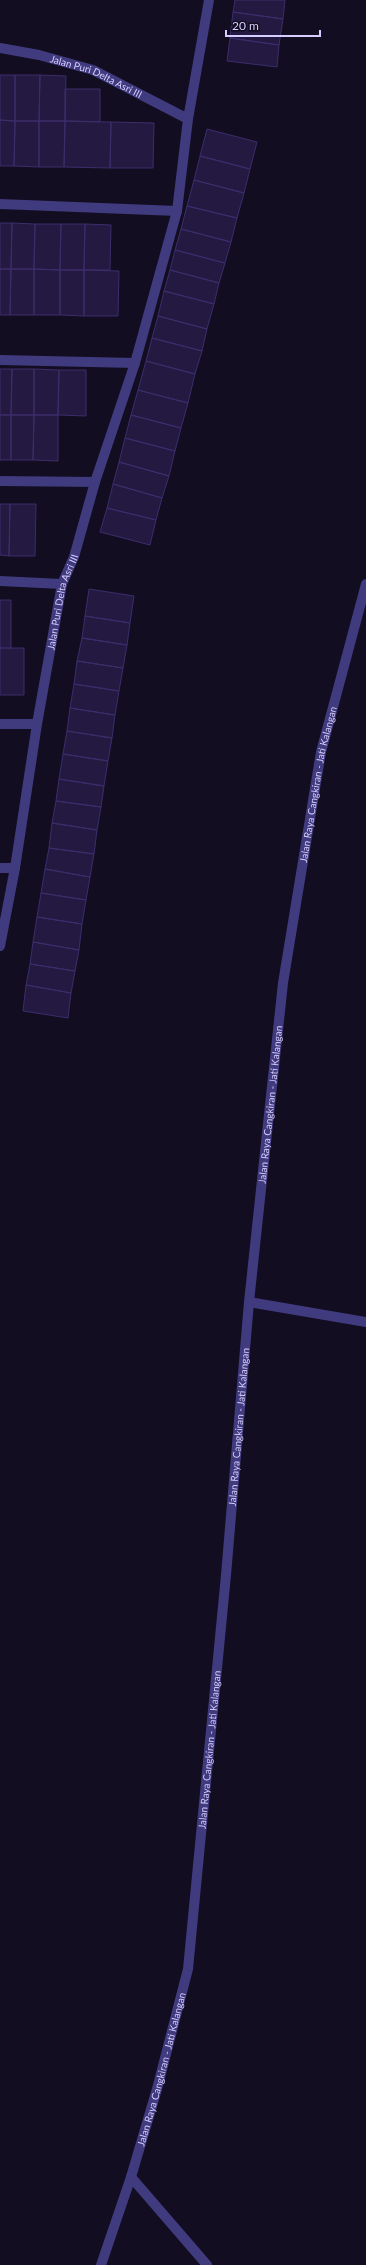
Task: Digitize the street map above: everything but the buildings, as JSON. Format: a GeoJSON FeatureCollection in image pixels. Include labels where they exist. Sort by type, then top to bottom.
{"type":"FeatureCollection","features":[{"type":"Feature","properties":{"kind":"street","name":"Jalan Puri Delta Asri III"},"geometry":{"type":"LineString","coordinates":[[0,946],[15,868],[37,724],[62,584],[74,557],[94,482],[135,364],[177,211],[188,119],[209,0]]}},
{"type":"Feature","properties":{"kind":"street","name":"Jalan Puri Delta Asri III"},"geometry":{"type":"LineString","coordinates":[[0,48],[39,55],[93,70],[188,119]]}},
{"type":"Feature","properties":{"kind":"street"},"geometry":{"type":"LineString","coordinates":[[0,204],[177,211]]}},
{"type":"Feature","properties":{"kind":"street"},"geometry":{"type":"LineString","coordinates":[[0,360],[135,364]]}},
{"type":"Feature","properties":{"kind":"street"},"geometry":{"type":"LineString","coordinates":[[0,481],[94,482]]}},
{"type":"Feature","properties":{"kind":"street"},"geometry":{"type":"LineString","coordinates":[[0,581],[62,584]]}},
{"type":"Feature","properties":{"kind":"street","name":"Jalan Raya Cangkiran - Jati Kalangan"},"geometry":{"type":"LineString","coordinates":[[101,2265],[131,2177],[157,2089],[188,1969],[225,1583],[249,1302],[283,983],[321,752],[366,584]]}},
{"type":"Feature","properties":{"kind":"street"},"geometry":{"type":"LineString","coordinates":[[0,724],[37,724]]}},
{"type":"Feature","properties":{"kind":"street"},"geometry":{"type":"LineString","coordinates":[[0,868],[15,868]]}},
{"type":"Feature","properties":{"kind":"street"},"geometry":{"type":"LineString","coordinates":[[249,1302],[366,1322]]}},
{"type":"Feature","properties":{"kind":"street"},"geometry":{"type":"LineString","coordinates":[[131,2177],[207,2265]]}}]}
